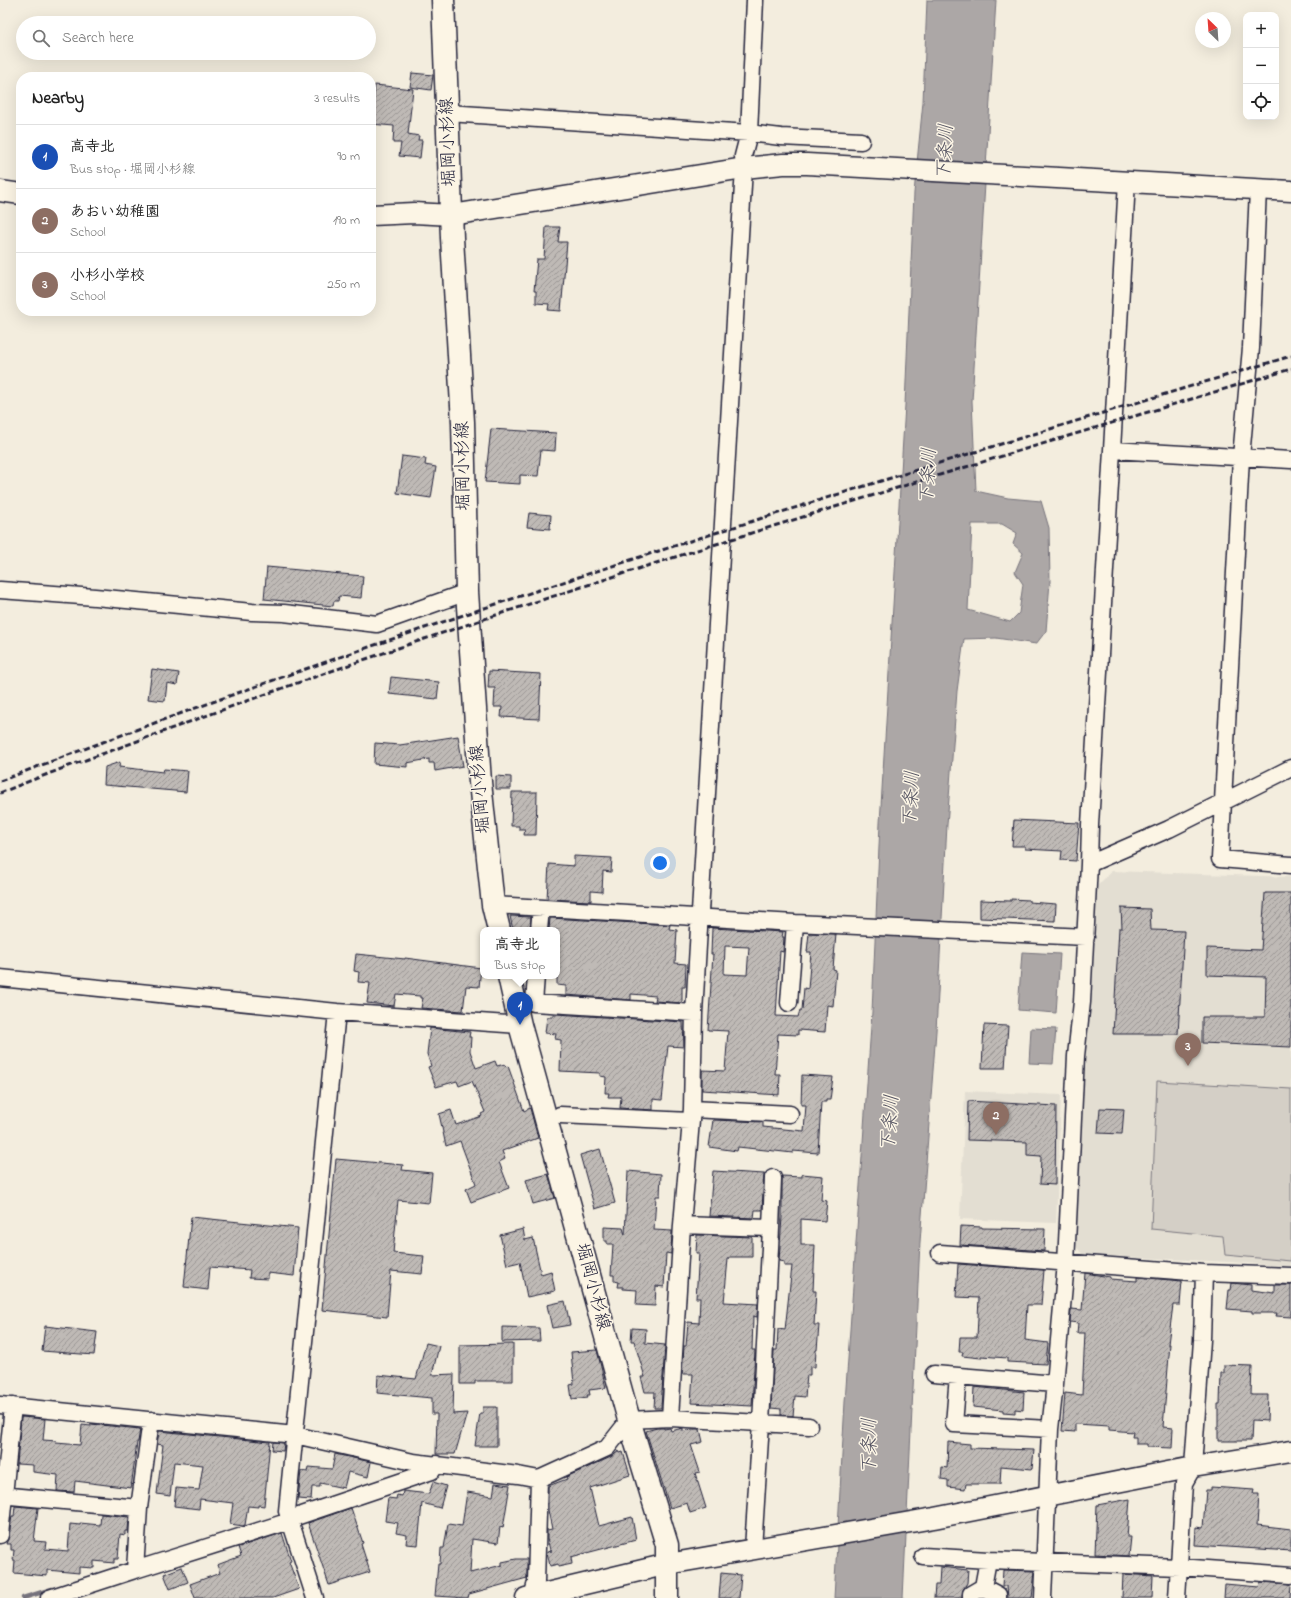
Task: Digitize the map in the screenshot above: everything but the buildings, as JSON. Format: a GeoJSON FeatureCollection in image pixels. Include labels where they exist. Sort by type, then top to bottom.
{"type":"FeatureCollection","features":[{"type":"Feature","properties":{"kind":"main road","name":"堀岡小杉線"},"geometry":{"type":"LineString","coordinates":[[443,0],[452,238],[463,422],[467,592],[480,782],[493,905],[498,927]]}},
{"type":"Feature","properties":{"kind":"main road","name":"堀岡小杉線"},"geometry":{"type":"LineString","coordinates":[[510,979],[520,1025],[629,1420],[667,1545],[667,1598]]}},
{"type":"Feature","properties":{"kind":"street"},"geometry":{"type":"LineString","coordinates":[[670,1418],[682,1225],[691,1114],[694,1013],[744,168],[743,156],[749,133],[755,0]]}},
{"type":"Feature","properties":{"kind":"street"},"geometry":{"type":"LineString","coordinates":[[448,113],[749,133],[781,137],[861,141]]}},
{"type":"Feature","properties":{"kind":"street"},"geometry":{"type":"LineString","coordinates":[[376,215],[414,213],[452,215],[744,168],[783,164],[1127,181],[1291,191]]}},
{"type":"Feature","properties":{"kind":"street"},"geometry":{"type":"LineString","coordinates":[[1043,1598],[1050,1429],[1066,1263],[1076,1056],[1082,1002],[1086,937],[1090,825],[1127,181]]}},
{"type":"Feature","properties":{"kind":"street"},"geometry":{"type":"LineString","coordinates":[[1258,189],[1251,348],[1241,457],[1226,770],[1222,802],[1220,859],[1291,865]]}},
{"type":"Feature","properties":{"kind":"street"},"geometry":{"type":"LineString","coordinates":[[0,192],[16,194]]}},
{"type":"Feature","properties":{"kind":"street"},"geometry":{"type":"LineString","coordinates":[[1112,450],[1291,460]]}},
{"type":"Feature","properties":{"kind":"street"},"geometry":{"type":"LineString","coordinates":[[0,590],[95,597],[252,612],[284,613],[377,624],[467,592]]}},
{"type":"Feature","properties":{"kind":"street"},"geometry":{"type":"LineString","coordinates":[[1089,864],[1169,829],[1291,768]]}},
{"type":"Feature","properties":{"kind":"street"},"geometry":{"type":"LineString","coordinates":[[493,905],[795,923],[1086,937]]}},
{"type":"Feature","properties":{"kind":"street"},"geometry":{"type":"LineString","coordinates":[[539,927],[540,908]]}},
{"type":"Feature","properties":{"kind":"street"},"geometry":{"type":"LineString","coordinates":[[789,1003],[795,923]]}},
{"type":"Feature","properties":{"kind":"street"},"geometry":{"type":"LineString","coordinates":[[0,978],[337,1012],[520,1025]]}},
{"type":"Feature","properties":{"kind":"street"},"geometry":{"type":"LineString","coordinates":[[536,979],[534,1003],[694,1013]]}},
{"type":"Feature","properties":{"kind":"street"},"geometry":{"type":"LineString","coordinates":[[315,1598],[287,1511],[337,1012]]}},
{"type":"Feature","properties":{"kind":"street"},"geometry":{"type":"LineString","coordinates":[[560,1115],[790,1114]]}},
{"type":"Feature","properties":{"kind":"street"},"geometry":{"type":"LineString","coordinates":[[753,1549],[761,1424],[773,1178]]}},
{"type":"Feature","properties":{"kind":"street"},"geometry":{"type":"LineString","coordinates":[[682,1225],[771,1228]]}},
{"type":"Feature","properties":{"kind":"street"},"geometry":{"type":"LineString","coordinates":[[940,1253],[1204,1273],[1291,1276]]}},
{"type":"Feature","properties":{"kind":"street"},"geometry":{"type":"LineString","coordinates":[[1177,1598],[1184,1483],[1193,1467],[1202,1340],[1204,1273]]}},
{"type":"Feature","properties":{"kind":"street"},"geometry":{"type":"LineString","coordinates":[[934,1374],[1055,1384]]}},
{"type":"Feature","properties":{"kind":"street"},"geometry":{"type":"LineString","coordinates":[[958,1376],[954,1424],[1050,1429]]}},
{"type":"Feature","properties":{"kind":"street"},"geometry":{"type":"LineString","coordinates":[[0,1535],[6,1406],[295,1435],[413,1462],[539,1479],[608,1448],[629,1420],[670,1418],[809,1426]]}},
{"type":"Feature","properties":{"kind":"street"},"geometry":{"type":"LineString","coordinates":[[135,1570],[139,1508],[151,1420]]}},
{"type":"Feature","properties":{"kind":"street"},"geometry":{"type":"LineString","coordinates":[[530,1597],[668,1564],[934,1518],[1193,1467],[1291,1451]]}},
{"type":"Feature","properties":{"kind":"street"},"geometry":{"type":"LineString","coordinates":[[49,1598],[290,1520],[432,1471],[436,1464]]}},
{"type":"Feature","properties":{"kind":"street"},"geometry":{"type":"LineString","coordinates":[[530,1597],[536,1582],[539,1479]]}},
{"type":"Feature","properties":{"kind":"street"},"geometry":{"type":"LineString","coordinates":[[3,1496],[139,1508]]}},
{"type":"Feature","properties":{"kind":"street"},"geometry":{"type":"LineString","coordinates":[[923,1556],[988,1560],[1179,1567],[1291,1575]]}},
{"type":"Feature","properties":{"kind":"street"},"geometry":{"type":"LineString","coordinates":[[971,1598],[971,1594],[983,1587],[988,1560]]}},
{"type":"Feature","properties":{"kind":"street"},"geometry":{"type":"LineString","coordinates":[[983,1587],[998,1595],[998,1598]]}},
{"type":"Feature","properties":{"kind":"shaded area"},"geometry":{"type":"Polygon","coordinates":[[[1112,871],[1291,877],[1291,1267],[1231,1262],[1083,1255],[1075,1245],[1095,888],[1112,871]]]}},
{"type":"Feature","properties":{"kind":"shaded area"},"geometry":{"type":"Polygon","coordinates":[[[1157,1081],[1291,1089],[1291,1261],[1225,1255],[1223,1236],[1151,1229],[1157,1081]]]}},
{"type":"Feature","properties":{"kind":"shaded area"},"geometry":{"type":"Polygon","coordinates":[[[965,1091],[1061,1095],[1056,1223],[960,1219],[965,1091]]]}},
{"type":"Feature","properties":{"kind":"water","name":"下条川"},"geometry":{"type":"Polygon","coordinates":[[[927,0],[996,0],[972,401],[976,491],[1008,498],[1041,501],[1049,528],[1050,582],[1046,631],[1036,644],[996,638],[964,639],[957,691],[947,825],[936,1031],[920,1242],[903,1598],[834,1598],[845,1402],[872,1012],[880,823],[905,405],[914,193],[923,102],[927,0]],[[972,524],[968,610],[1010,622],[1019,613],[1023,584],[1015,572],[1023,553],[1013,544],[1017,533],[1002,524],[972,524]]]}},
{"type":"Feature","properties":{"kind":"water"},"geometry":{"type":"Polygon","coordinates":[[[1022,952],[1060,954],[1056,1013],[1018,1010],[1022,952]]]}},
{"type":"Feature","properties":{"kind":"water"},"geometry":{"type":"Polygon","coordinates":[[[1031,1028],[1056,1029],[1053,1064],[1029,1063],[1031,1028]]]}},
{"type":"Feature","properties":{"kind":"waterway"},"geometry":{"type":"LineString","coordinates":[[23,1598],[52,1589]]}},
{"type":"Feature","properties":{"kind":"railway"},"geometry":{"type":"LineString","coordinates":[[0,781],[159,721],[480,609],[804,505],[1291,356]]}},
{"type":"Feature","properties":{"kind":"railway"},"geometry":{"type":"LineString","coordinates":[[0,793],[77,763],[294,684],[577,588],[1005,455],[1291,369]]}},
{"type":"Feature","properties":{"kind":"place","name":"高寺北"},"geometry":{"type":"Point","coordinates":[520,1025]}},
{"type":"Feature","properties":{"kind":"place","name":"小杉小学校"},"geometry":{"type":"Point","coordinates":[1188,1066]}},
{"type":"Feature","properties":{"kind":"place","name":"あおい幼稚園"},"geometry":{"type":"Point","coordinates":[996,1135]}}]}
